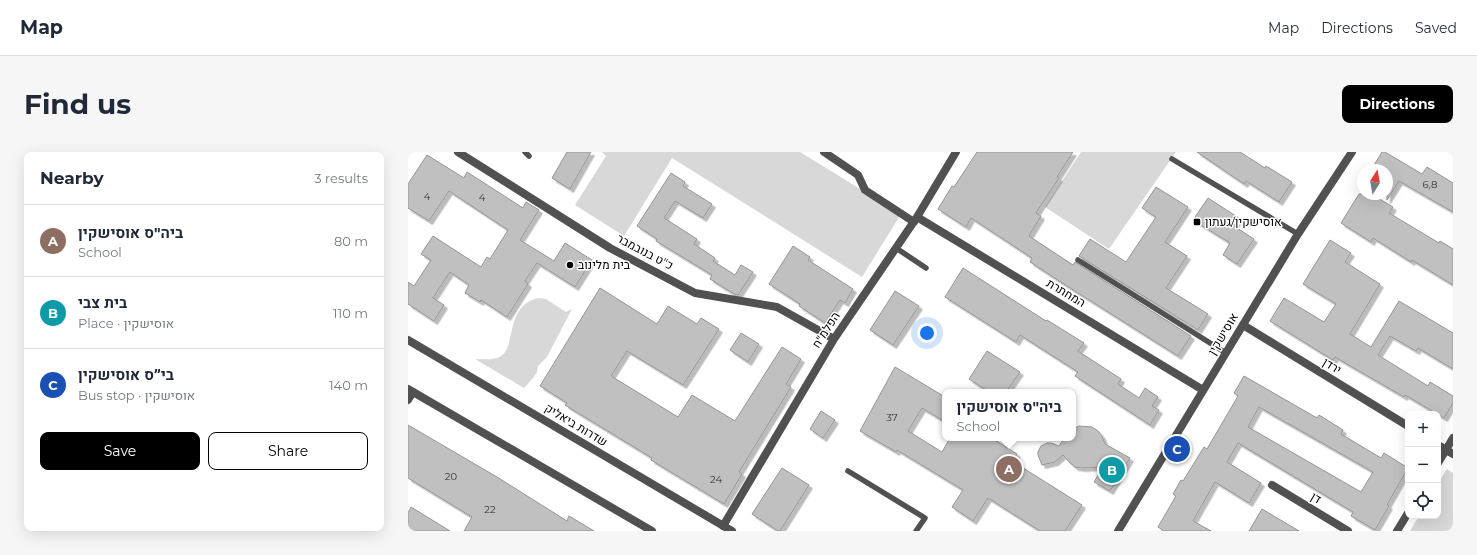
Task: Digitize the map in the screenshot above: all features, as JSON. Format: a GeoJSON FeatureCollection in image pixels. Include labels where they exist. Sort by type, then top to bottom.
{"type":"FeatureCollection","features":[{"type":"Feature","properties":{"kind":"street","name":"כ\"ט בנובמבר"},"geometry":{"type":"LineString","coordinates":[[458,152],[610,248],[695,293],[777,307],[834,339]]}},
{"type":"Feature","properties":{"kind":"street","name":"המחתרת"},"geometry":{"type":"LineString","coordinates":[[824,152],[858,175],[865,190],[1203,390]]}},
{"type":"Feature","properties":{"kind":"street","name":"הפלמ\"ח"},"geometry":{"type":"LineString","coordinates":[[723,526],[834,339],[915,219],[956,152]]}},
{"type":"Feature","properties":{"kind":"street","name":"אוסישקין"},"geometry":{"type":"LineString","coordinates":[[1118,531],[1298,234],[1352,152]]}},
{"type":"Feature","properties":{"kind":"street","name":"ירדן"},"geometry":{"type":"LineString","coordinates":[[1243,325],[1405,424]]}},
{"type":"Feature","properties":{"kind":"street","name":"שדרות ביאליק"},"geometry":{"type":"LineString","coordinates":[[408,340],[732,531]]}},
{"type":"Feature","properties":{"kind":"street"},"geometry":{"type":"LineString","coordinates":[[408,400],[410,391],[652,531]]}},
{"type":"Feature","properties":{"kind":"street"},"geometry":{"type":"LineString","coordinates":[[1441,460],[1449,452],[1453,438]]}},
{"type":"Feature","properties":{"kind":"street","name":"דן"},"geometry":{"type":"LineString","coordinates":[[1272,485],[1348,531]]}},
{"type":"Feature","properties":{"kind":"street"},"geometry":{"type":"LineString","coordinates":[[1397,531],[1405,518]]}},
{"type":"Feature","properties":{"kind":"lane"},"geometry":{"type":"LineString","coordinates":[[1172,159],[1298,234]]}},
{"type":"Feature","properties":{"kind":"lane"},"geometry":{"type":"LineString","coordinates":[[896,248],[926,268]]}},
{"type":"Feature","properties":{"kind":"lane"},"geometry":{"type":"LineString","coordinates":[[1078,260],[1226,353]]}},
{"type":"Feature","properties":{"kind":"lane"},"geometry":{"type":"LineString","coordinates":[[848,471],[924,518],[916,531]]}},
{"type":"Feature","properties":{"kind":"shaded area"},"geometry":{"type":"Polygon","coordinates":[[[602,152],[800,152],[901,214],[862,277],[672,158],[624,236],[575,205],[606,156],[602,152]]]}},
{"type":"Feature","properties":{"kind":"shaded area"},"geometry":{"type":"Polygon","coordinates":[[[1081,152],[1176,152],[1109,249],[1045,207],[1081,152]]]}},
{"type":"Feature","properties":{"kind":"shaded area"},"geometry":{"type":"Polygon","coordinates":[[[538,298],[546,299],[566,312],[572,309],[547,357],[538,366],[537,372],[524,388],[475,359],[494,359],[504,354],[508,347],[515,319],[520,310],[527,303],[538,298]]]}},
{"type":"Feature","properties":{"kind":"shaded area"},"geometry":{"type":"Polygon","coordinates":[[[1447,469],[1453,473],[1453,531],[1410,531],[1417,519],[1441,519],[1441,478],[1447,469]]]}},
{"type":"Feature","properties":{"kind":"building"},"geometry":{"type":"Polygon","coordinates":[[[567,152],[591,152],[570,189],[552,178],[567,152]]]}},
{"type":"Feature","properties":{"kind":"building"},"geometry":{"type":"Polygon","coordinates":[[[977,152],[1073,152],[1057,177],[1059,178],[1036,213],[1041,216],[1029,236],[1073,265],[1075,262],[1191,336],[1178,356],[1030,262],[1032,258],[971,218],[966,227],[938,209],[952,186],[954,187],[977,152]]]}},
{"type":"Feature","properties":{"kind":"building"},"geometry":{"type":"Polygon","coordinates":[[[1197,152],[1240,152],[1265,168],[1266,166],[1292,182],[1279,202],[1246,181],[1244,184],[1197,152]]]}},
{"type":"Feature","properties":{"kind":"building"},"geometry":{"type":"Polygon","coordinates":[[[1382,152],[1385,152],[1422,174],[1427,167],[1453,183],[1453,212],[1399,181],[1393,190],[1393,164],[1375,164],[1382,152]]]}},
{"type":"Feature","properties":{"kind":"building"},"geometry":{"type":"Polygon","coordinates":[[[427,155],[464,178],[467,172],[523,208],[526,202],[539,210],[520,240],[554,261],[565,243],[592,260],[575,287],[537,263],[525,281],[528,284],[507,317],[481,300],[480,302],[465,293],[469,285],[450,272],[433,298],[444,305],[434,321],[408,304],[408,282],[414,286],[431,260],[421,254],[433,236],[481,267],[487,257],[490,259],[508,230],[449,191],[429,221],[408,208],[408,184],[427,155]]]}},
{"type":"Feature","properties":{"kind":"building"},"geometry":{"type":"Polygon","coordinates":[[[671,173],[685,182],[683,186],[712,204],[703,218],[675,201],[664,218],[697,239],[694,244],[715,258],[713,261],[735,275],[741,265],[753,272],[738,295],[710,279],[712,275],[656,241],[657,239],[637,226],[671,173]]]}},
{"type":"Feature","properties":{"kind":"building"},"geometry":{"type":"Polygon","coordinates":[[[1156,187],[1188,207],[1165,242],[1187,256],[1166,288],[1208,314],[1198,330],[1079,256],[1090,239],[1126,262],[1156,217],[1142,208],[1156,187]]]}},
{"type":"Feature","properties":{"kind":"building"},"geometry":{"type":"Polygon","coordinates":[[[1357,197],[1357,200],[1381,200],[1393,207],[1389,213],[1439,243],[1440,241],[1453,249],[1453,285],[1412,260],[1411,262],[1373,238],[1371,242],[1341,223],[1357,197]]]}},
{"type":"Feature","properties":{"kind":"building"},"geometry":{"type":"Polygon","coordinates":[[[1208,198],[1239,218],[1234,226],[1254,239],[1237,264],[1223,255],[1230,243],[1193,220],[1208,198]]]}},
{"type":"Feature","properties":{"kind":"building"},"geometry":{"type":"Polygon","coordinates":[[[1330,240],[1351,253],[1345,262],[1380,284],[1350,334],[1371,347],[1399,301],[1453,333],[1453,369],[1418,348],[1416,351],[1390,336],[1378,355],[1428,386],[1430,382],[1453,396],[1453,403],[1444,418],[1441,416],[1441,411],[1432,411],[1405,395],[1404,397],[1335,357],[1333,360],[1270,321],[1284,298],[1324,322],[1336,304],[1303,284],[1330,240]]]}},
{"type":"Feature","properties":{"kind":"building"},"geometry":{"type":"Polygon","coordinates":[[[793,246],[810,257],[808,260],[853,289],[845,303],[840,300],[825,323],[799,306],[800,304],[769,284],[793,246]]]}},
{"type":"Feature","properties":{"kind":"building"},"geometry":{"type":"Polygon","coordinates":[[[963,268],[1046,321],[1047,320],[1084,343],[1078,351],[1121,379],[1118,384],[1139,398],[1145,388],[1158,397],[1152,406],[1159,410],[1150,425],[1075,376],[1078,372],[1020,335],[1016,342],[945,297],[963,268]]]}},
{"type":"Feature","properties":{"kind":"building"},"geometry":{"type":"Polygon","coordinates":[[[600,288],[657,324],[668,306],[697,324],[701,318],[719,329],[683,385],[627,351],[611,376],[678,417],[692,395],[735,421],[782,347],[801,359],[786,384],[791,387],[739,472],[742,474],[724,504],[651,460],[652,458],[565,405],[567,403],[540,386],[600,288]]]}},
{"type":"Feature","properties":{"kind":"building"},"geometry":{"type":"Polygon","coordinates":[[[895,291],[919,306],[893,345],[870,330],[895,291]]]}},
{"type":"Feature","properties":{"kind":"building"},"geometry":{"type":"Polygon","coordinates":[[[741,333],[759,344],[748,362],[730,350],[741,333]]]}},
{"type":"Feature","properties":{"kind":"building"},"geometry":{"type":"Polygon","coordinates":[[[987,351],[1020,372],[1008,389],[984,389],[969,379],[987,351]]]}},
{"type":"Feature","properties":{"kind":"building"},"geometry":{"type":"Polygon","coordinates":[[[895,367],[942,395],[942,420],[922,408],[908,431],[942,452],[948,441],[997,441],[1017,454],[1012,461],[1082,505],[1065,531],[1040,531],[988,498],[973,521],[952,507],[963,490],[897,450],[896,452],[860,431],[895,367]]]}},
{"type":"Feature","properties":{"kind":"building"},"geometry":{"type":"Polygon","coordinates":[[[1244,376],[1317,418],[1319,415],[1343,430],[1341,434],[1381,458],[1384,453],[1405,466],[1405,473],[1375,530],[1351,516],[1353,512],[1238,443],[1227,462],[1261,483],[1249,503],[1215,482],[1193,521],[1211,531],[1164,531],[1158,527],[1176,496],[1173,494],[1181,480],[1183,481],[1204,447],[1207,449],[1238,396],[1234,393],[1244,376]],[[1259,407],[1248,427],[1361,492],[1373,472],[1259,407]]]}},
{"type":"Feature","properties":{"kind":"building"},"geometry":{"type":"Polygon","coordinates":[[[821,411],[835,420],[823,438],[810,429],[821,411]]]}},
{"type":"Feature","properties":{"kind":"building"},"geometry":{"type":"Polygon","coordinates":[[[408,425],[497,477],[567,521],[569,516],[594,531],[464,531],[472,517],[408,478],[408,425]]]}},
{"type":"Feature","properties":{"kind":"building"},"geometry":{"type":"Polygon","coordinates":[[[1079,426],[1092,427],[1102,436],[1105,444],[1130,458],[1110,491],[1094,482],[1103,467],[1075,467],[1063,455],[1055,462],[1042,465],[1038,455],[1041,446],[1051,443],[1059,446],[1062,441],[1076,441],[1076,428],[1079,426]]]}},
{"type":"Feature","properties":{"kind":"building"},"geometry":{"type":"Polygon","coordinates":[[[782,468],[809,485],[780,531],[778,531],[752,514],[782,468]]]}},
{"type":"Feature","properties":{"kind":"building"},"geometry":{"type":"Polygon","coordinates":[[[411,507],[450,531],[408,531],[408,513],[411,507]]]}},
{"type":"Feature","properties":{"kind":"building"},"geometry":{"type":"Polygon","coordinates":[[[1262,509],[1299,531],[1249,531],[1262,509]]]}},
{"type":"Feature","properties":{"kind":"place","name":"אוסישקין/געתון"},"geometry":{"type":"Point","coordinates":[1197,222]}},
{"type":"Feature","properties":{"kind":"place","name":"בית מלינוב"},"geometry":{"type":"Point","coordinates":[570,265]}},
{"type":"Feature","properties":{"kind":"place","name":"בי״ס אוסישקין"},"geometry":{"type":"Point","coordinates":[1177,449]}},
{"type":"Feature","properties":{"kind":"place","name":"ביה\"ס אוסישקין"},"geometry":{"type":"Point","coordinates":[1009,469]}},
{"type":"Feature","properties":{"kind":"place","name":"בית צבי"},"geometry":{"type":"Point","coordinates":[1112,470]}}]}
